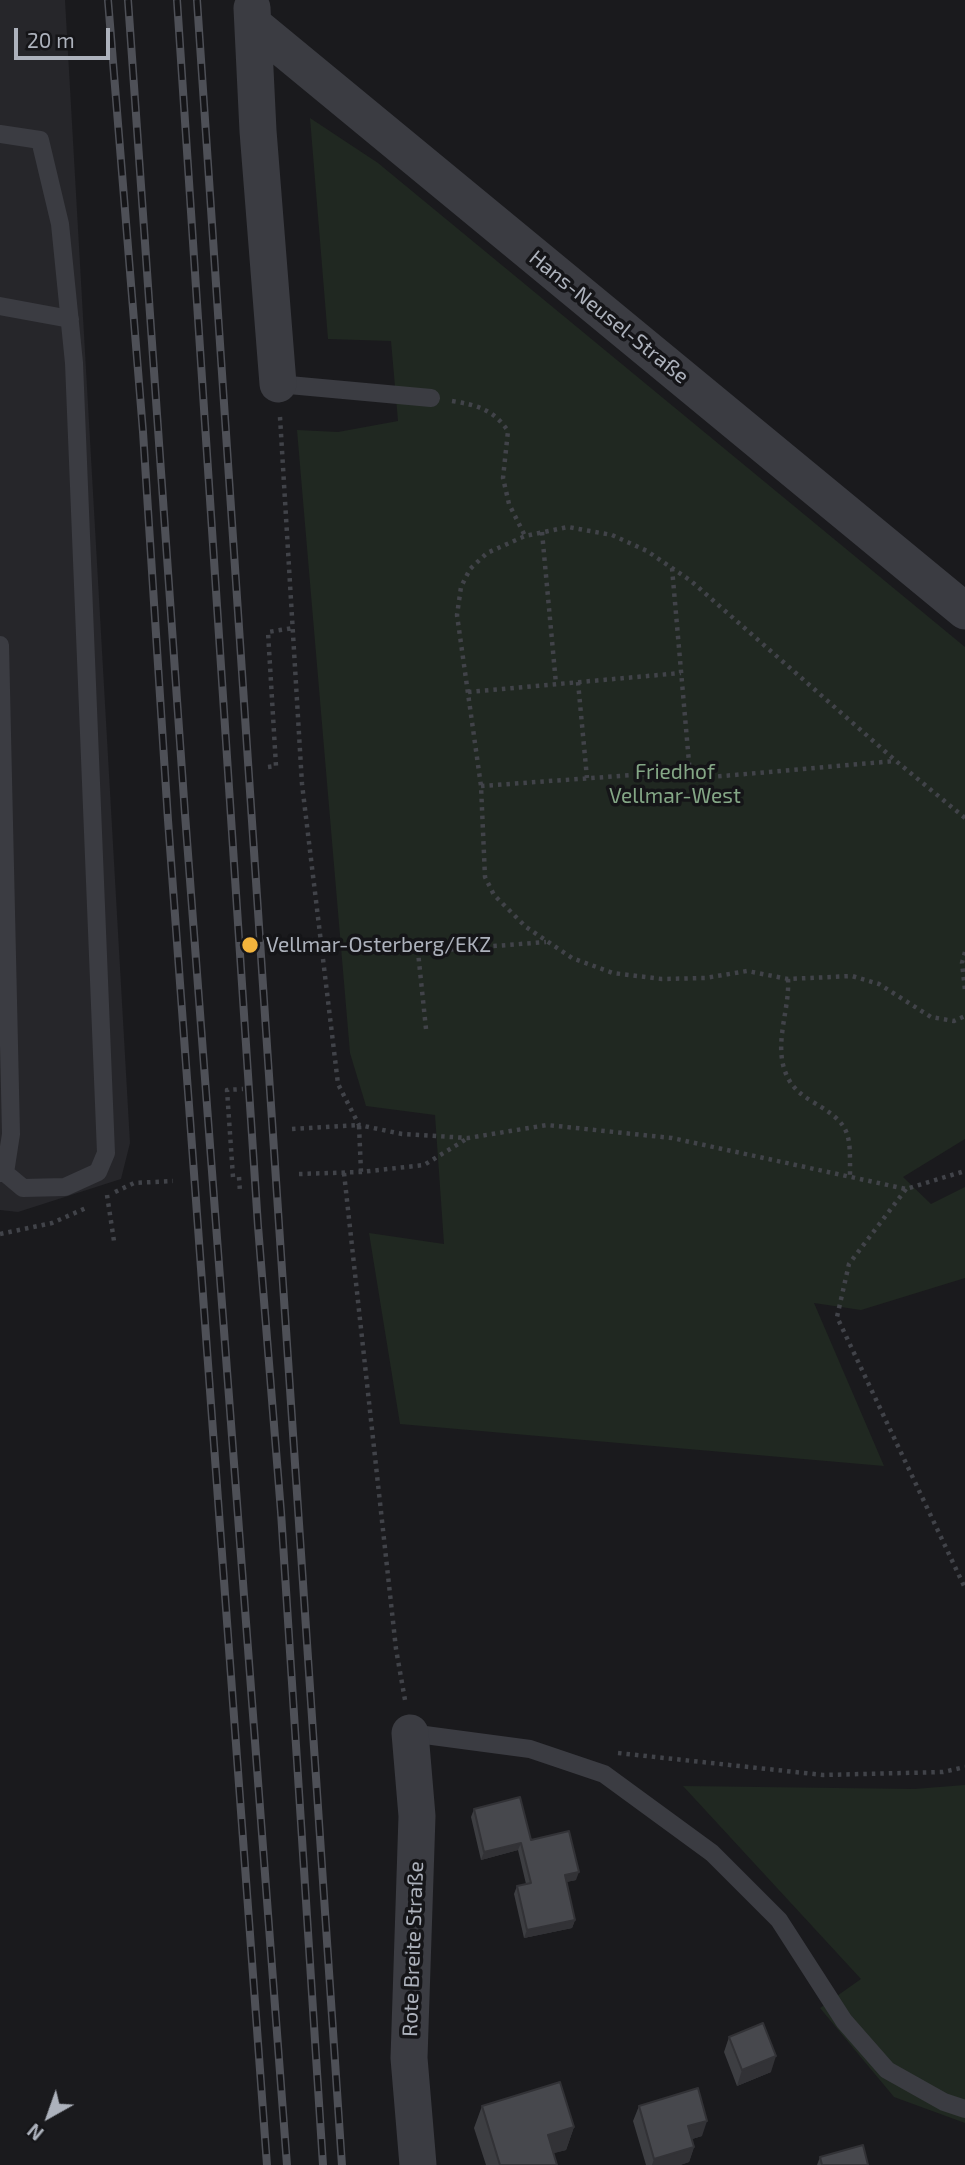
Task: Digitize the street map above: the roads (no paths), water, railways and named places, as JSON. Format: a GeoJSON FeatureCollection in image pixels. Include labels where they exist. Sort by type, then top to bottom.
{"type":"FeatureCollection","features":[{"type":"Feature","properties":{"kind":"street","name":"Hans-Neusel-Straße"},"geometry":{"type":"LineString","coordinates":[[252,12],[258,131],[278,384]]}},
{"type":"Feature","properties":{"kind":"street","name":"Hans-Neusel-Straße"},"geometry":{"type":"LineString","coordinates":[[252,12],[965,611]]}},
{"type":"Feature","properties":{"kind":"street","name":"Rote Breite Straße"},"geometry":{"type":"LineString","coordinates":[[410,1733],[417,1816],[409,2058],[418,2165]]}},
{"type":"Feature","properties":{"kind":"lane"},"geometry":{"type":"LineString","coordinates":[[0,134],[40,140],[60,224],[74,362],[106,1153],[97,1172],[65,1187],[23,1188],[3,1173],[10,1134],[0,645]]}},
{"type":"Feature","properties":{"kind":"lane"},"geometry":{"type":"LineString","coordinates":[[0,306],[70,319]]}},
{"type":"Feature","properties":{"kind":"lane"},"geometry":{"type":"LineString","coordinates":[[278,384],[431,398]]}},
{"type":"Feature","properties":{"kind":"lane"},"geometry":{"type":"LineString","coordinates":[[410,1733],[530,1749],[604,1773],[712,1853],[779,1920],[844,2021],[887,2070],[944,2102],[965,2109]]}},
{"type":"Feature","properties":{"kind":"railway"},"geometry":{"type":"LineString","coordinates":[[108,0],[143,432],[168,820],[267,2165]]}},
{"type":"Feature","properties":{"kind":"railway"},"geometry":{"type":"LineString","coordinates":[[128,0],[185,814],[287,2165]]}},
{"type":"Feature","properties":{"kind":"railway"},"geometry":{"type":"LineString","coordinates":[[177,0],[323,2165]]}},
{"type":"Feature","properties":{"kind":"railway"},"geometry":{"type":"LineString","coordinates":[[197,0],[342,2165]]}},
{"type":"Feature","properties":{"kind":"place","name":"Vellmar-Osterberg/EKZ"},"geometry":{"type":"Point","coordinates":[250,945]}},
{"type":"Feature","properties":{"kind":"park label","name":"Friedhof Vellmar-West"},"geometry":{"type":"Point","coordinates":[675,784]}}]}
